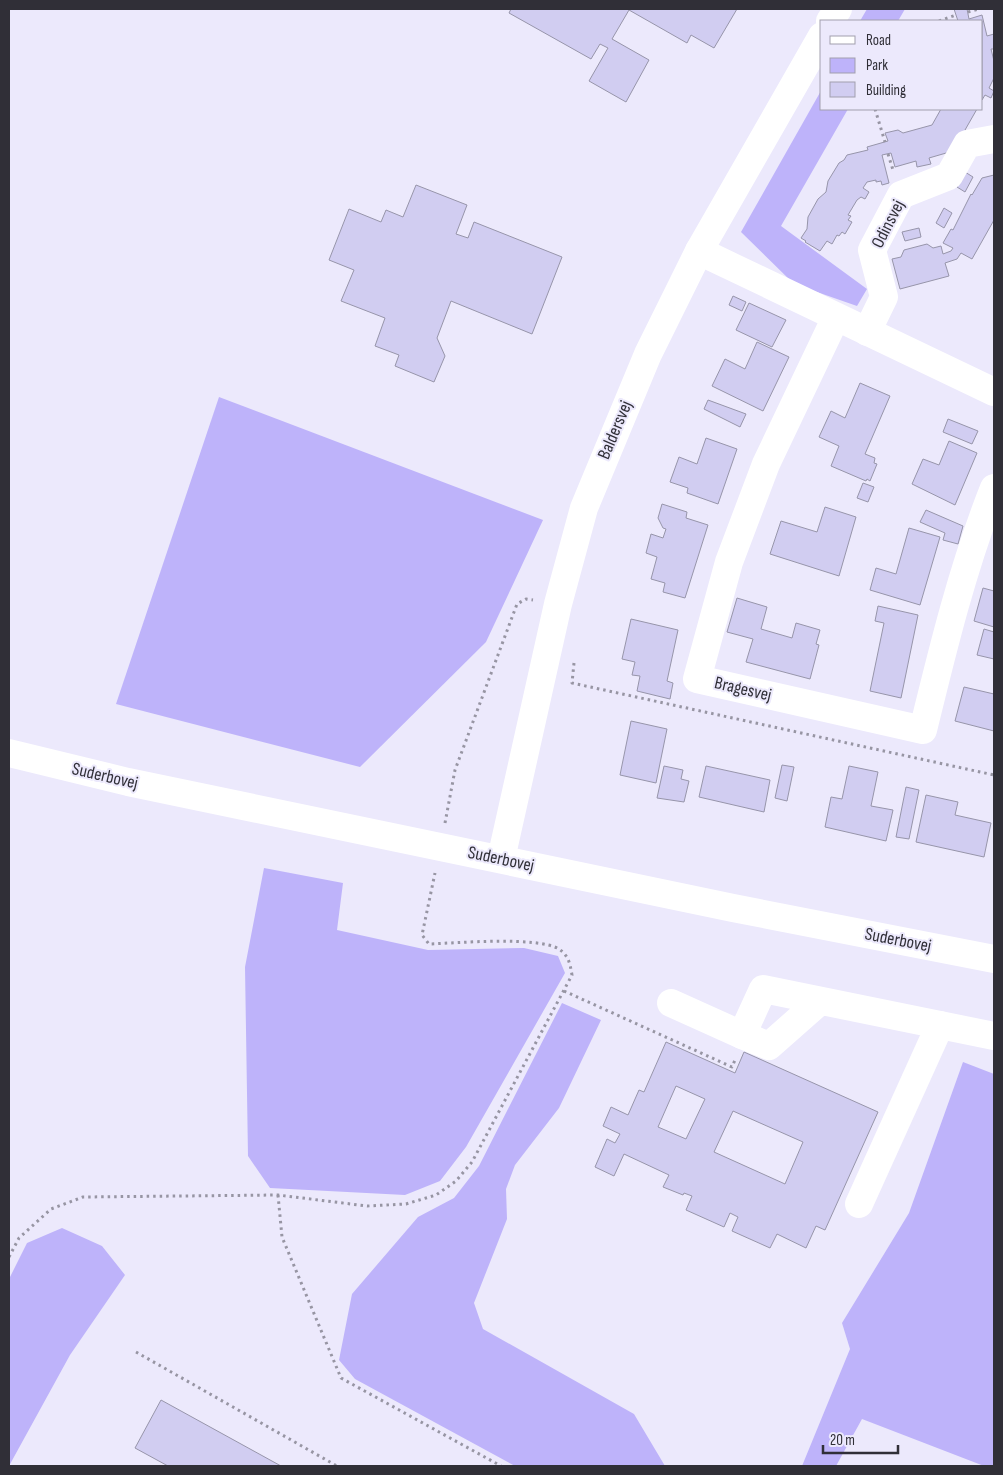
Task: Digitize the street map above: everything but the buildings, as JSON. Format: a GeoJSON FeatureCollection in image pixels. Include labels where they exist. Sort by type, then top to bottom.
{"type":"FeatureCollection","features":[{"type":"Feature","properties":{"kind":"street"},"geometry":{"type":"LineString","coordinates":[[831,20],[838,9]]}},
{"type":"Feature","properties":{"kind":"street","name":"Baldersvej"},"geometry":{"type":"LineString","coordinates":[[501,859],[558,604],[584,508],[611,437],[648,354],[699,251],[820,39]]}},
{"type":"Feature","properties":{"kind":"street","name":"Odinsvej"},"geometry":{"type":"LineString","coordinates":[[867,332],[884,298],[872,250],[901,195],[949,176],[967,144],[994,138]]}},
{"type":"Feature","properties":{"kind":"street"},"geometry":{"type":"LineString","coordinates":[[699,251],[994,392]]}},
{"type":"Feature","properties":{"kind":"street","name":"Bragesvej"},"geometry":{"type":"LineString","coordinates":[[836,317],[766,464],[729,562],[697,679],[923,730],[953,608],[994,488]]}},
{"type":"Feature","properties":{"kind":"street","name":"Suderbovej"},"geometry":{"type":"LineString","coordinates":[[9,753],[128,782],[733,908],[994,959]]}},
{"type":"Feature","properties":{"kind":"street"},"geometry":{"type":"LineString","coordinates":[[742,1035],[763,989],[994,1036]]}},
{"type":"Feature","properties":{"kind":"street"},"geometry":{"type":"LineString","coordinates":[[670,1003],[769,1046],[820,1001]]}},
{"type":"Feature","properties":{"kind":"street"},"geometry":{"type":"LineString","coordinates":[[859,1204],[940,1025]]}},
{"type":"Feature","properties":{"kind":"path"},"geometry":{"type":"LineString","coordinates":[[968,12],[980,9]]}},
{"type":"Feature","properties":{"kind":"path"},"geometry":{"type":"LineString","coordinates":[[942,20],[956,15]]}},
{"type":"Feature","properties":{"kind":"path"},"geometry":{"type":"LineString","coordinates":[[876,110],[885,142]]}},
{"type":"Feature","properties":{"kind":"path"},"geometry":{"type":"LineString","coordinates":[[455,770],[516,604],[526,599],[558,604]]}},
{"type":"Feature","properties":{"kind":"path"},"geometry":{"type":"LineString","coordinates":[[574,656],[572,683],[994,775]]}},
{"type":"Feature","properties":{"kind":"path"},"geometry":{"type":"LineString","coordinates":[[9,1257],[19,1238],[51,1209],[83,1197],[278,1195],[367,1206],[406,1204],[436,1195],[456,1181],[472,1162],[572,975],[569,959],[559,949],[542,942],[429,944],[422,935],[427,920]]}},
{"type":"Feature","properties":{"kind":"path"},"geometry":{"type":"LineString","coordinates":[[564,991],[732,1067],[740,1048],[742,1035]]}},
{"type":"Feature","properties":{"kind":"path"},"geometry":{"type":"LineString","coordinates":[[278,1195],[282,1236],[341,1378],[501,1466]]}},
{"type":"Feature","properties":{"kind":"path"},"geometry":{"type":"LineString","coordinates":[[136,1352],[337,1466]]}},
{"type":"Feature","properties":{"kind":"green space"},"geometry":{"type":"Polygon","coordinates":[[[867,9],[905,9],[899,20],[861,20],[867,9]]]}},
{"type":"Feature","properties":{"kind":"green space"},"geometry":{"type":"Polygon","coordinates":[[[820,93],[820,110],[847,110],[781,226],[867,289],[857,306],[794,284],[741,232],[820,93]]]}},
{"type":"Feature","properties":{"kind":"green space"},"geometry":{"type":"Polygon","coordinates":[[[219,397],[543,520],[486,642],[360,767],[116,704],[219,397]]]}},
{"type":"Feature","properties":{"kind":"green space"},"geometry":{"type":"Polygon","coordinates":[[[264,868],[343,883],[337,930],[428,950],[524,948],[558,956],[565,973],[466,1147],[440,1181],[405,1195],[270,1188],[248,1156],[245,967],[264,868]]]}},
{"type":"Feature","properties":{"kind":"green space"},"geometry":{"type":"Polygon","coordinates":[[[562,1003],[601,1020],[559,1108],[515,1165],[506,1189],[507,1219],[474,1303],[483,1329],[634,1414],[665,1466],[515,1466],[355,1379],[339,1360],[352,1294],[418,1217],[454,1198],[479,1166],[562,1003]]]}},
{"type":"Feature","properties":{"kind":"green space"},"geometry":{"type":"Polygon","coordinates":[[[963,1062],[994,1074],[994,1466],[984,1466],[862,1419],[836,1466],[802,1466],[850,1349],[842,1323],[909,1213],[963,1062]]]}},
{"type":"Feature","properties":{"kind":"green space"},"geometry":{"type":"Polygon","coordinates":[[[62,1228],[102,1246],[125,1275],[70,1355],[9,1466],[9,1279],[27,1243],[62,1228]]]}}]}
